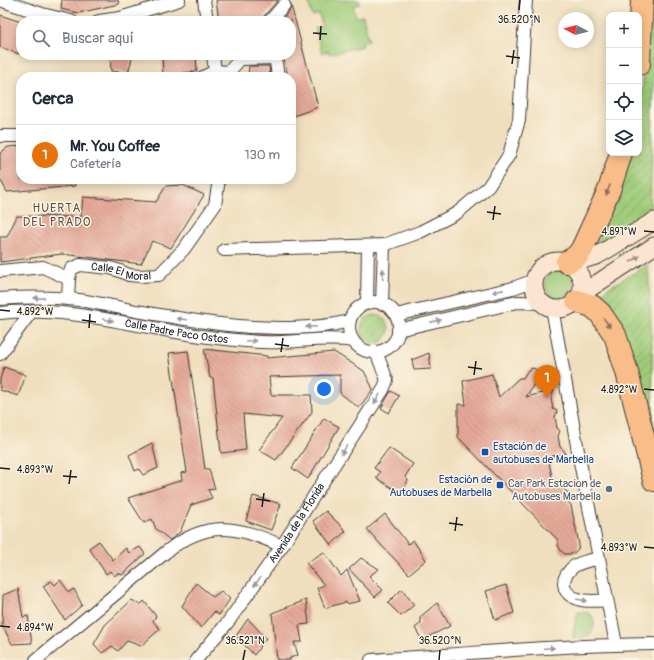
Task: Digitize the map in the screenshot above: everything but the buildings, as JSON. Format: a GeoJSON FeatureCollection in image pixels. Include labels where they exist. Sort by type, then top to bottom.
{"type":"FeatureCollection","features":[{"type":"Feature","properties":{"kind":"highway"},"geometry":{"type":"LineString","coordinates":[[640,48],[642,0]]}},
{"type":"Feature","properties":{"kind":"highway"},"geometry":{"type":"LineString","coordinates":[[568,263],[582,249],[609,190],[620,156]]}},
{"type":"Feature","properties":{"kind":"highway"},"geometry":{"type":"LineString","coordinates":[[579,298],[600,313],[615,335],[627,372],[654,480]]}},
{"type":"Feature","properties":{"kind":"main road"},"geometry":{"type":"LineString","coordinates":[[568,263],[596,256],[654,221]]}},
{"type":"Feature","properties":{"kind":"main road"},"geometry":{"type":"LineString","coordinates":[[579,298],[582,287],[582,279],[574,266],[559,261],[550,262],[543,266],[538,272],[535,280],[537,296],[547,305],[564,308],[571,306],[579,298],[615,271],[654,246]]}},
{"type":"Feature","properties":{"kind":"street"},"geometry":{"type":"LineString","coordinates":[[0,0],[50,16]]}},
{"type":"Feature","properties":{"kind":"street"},"geometry":{"type":"LineString","coordinates":[[127,16],[179,0]]}},
{"type":"Feature","properties":{"kind":"street"},"geometry":{"type":"LineString","coordinates":[[204,0],[206,16]]}},
{"type":"Feature","properties":{"kind":"street"},"geometry":{"type":"LineString","coordinates":[[224,250],[384,245],[420,232],[458,213],[488,187],[509,155],[519,120],[526,0]]}},
{"type":"Feature","properties":{"kind":"street"},"geometry":{"type":"LineString","coordinates":[[274,16],[284,5]]}},
{"type":"Feature","properties":{"kind":"street"},"geometry":{"type":"LineString","coordinates":[[214,60],[215,71],[220,72]]}},
{"type":"Feature","properties":{"kind":"street"},"geometry":{"type":"LineString","coordinates":[[231,72],[239,60]]}},
{"type":"Feature","properties":{"kind":"street"},"geometry":{"type":"LineString","coordinates":[[276,60],[277,72]]}},
{"type":"Feature","properties":{"kind":"street"},"geometry":{"type":"LineString","coordinates":[[0,136],[16,136]]}},
{"type":"Feature","properties":{"kind":"street","name":"Calle El Moral"},"geometry":{"type":"LineString","coordinates":[[69,279],[71,270],[80,265],[110,268],[129,275],[159,275],[184,249],[215,205],[218,184]]}},
{"type":"Feature","properties":{"kind":"street"},"geometry":{"type":"LineString","coordinates":[[382,304],[384,245]]}},
{"type":"Feature","properties":{"kind":"street"},"geometry":{"type":"LineString","coordinates":[[367,303],[368,246]]}},
{"type":"Feature","properties":{"kind":"street"},"geometry":{"type":"LineString","coordinates":[[0,271],[43,267],[69,279],[68,299]]}},
{"type":"Feature","properties":{"kind":"street"},"geometry":{"type":"LineString","coordinates":[[396,315],[513,288],[535,280]]}},
{"type":"Feature","properties":{"kind":"street","name":"Calle Padre Paco Ostos"},"geometry":{"type":"LineString","coordinates":[[0,299],[68,299],[199,322],[245,327],[322,327],[350,322]]}},
{"type":"Feature","properties":{"kind":"street"},"geometry":{"type":"LineString","coordinates":[[398,330],[517,302],[547,305],[616,644]]}},
{"type":"Feature","properties":{"kind":"street"},"geometry":{"type":"LineString","coordinates":[[367,303],[382,304],[390,308],[396,315],[398,330],[395,339],[389,347],[376,352],[360,348],[349,332],[352,315],[361,306],[367,303]]}},
{"type":"Feature","properties":{"kind":"street"},"geometry":{"type":"LineString","coordinates":[[0,354],[31,312]]}},
{"type":"Feature","properties":{"kind":"street","name":"Calle Padre Paco Ostos"},"geometry":{"type":"LineString","coordinates":[[0,313],[42,312],[76,314],[225,339],[279,342],[354,341]]}},
{"type":"Feature","properties":{"kind":"street","name":"Avenida de la Florida"},"geometry":{"type":"LineString","coordinates":[[196,660],[228,622],[282,546],[380,395],[387,380],[376,352]]}},
{"type":"Feature","properties":{"kind":"street"},"geometry":{"type":"LineString","coordinates":[[36,660],[166,552],[186,538],[209,530],[229,530],[250,534],[282,546]]}},
{"type":"Feature","properties":{"kind":"street"},"geometry":{"type":"LineString","coordinates":[[599,559],[584,562],[570,570],[566,577],[564,586],[566,591],[572,597],[579,600],[607,600]]}},
{"type":"Feature","properties":{"kind":"street"},"geometry":{"type":"LineString","coordinates":[[371,660],[414,659],[498,650],[616,644],[654,644]]}},
{"type":"Feature","properties":{"kind":"green space"},"geometry":{"type":"Polygon","coordinates":[[[308,0],[359,0],[360,4],[353,6],[356,17],[363,16],[369,41],[362,43],[363,46],[329,54],[328,51],[322,53],[315,28],[322,26],[319,14],[312,16],[308,0]]]}},
{"type":"Feature","properties":{"kind":"green space"},"geometry":{"type":"Polygon","coordinates":[[[651,0],[654,0],[654,73],[650,212],[604,240],[596,242],[627,156],[642,156],[642,91],[651,0]]]}},
{"type":"Feature","properties":{"kind":"green space"},"geometry":{"type":"Polygon","coordinates":[[[648,265],[652,347],[654,454],[612,315],[602,297],[603,292],[606,289],[648,265]]]}},
{"type":"Feature","properties":{"kind":"green space"},"geometry":{"type":"Polygon","coordinates":[[[559,270],[569,274],[573,284],[569,294],[559,298],[549,294],[545,284],[549,274],[559,270]]]}},
{"type":"Feature","properties":{"kind":"green space"},"geometry":{"type":"Polygon","coordinates":[[[375,315],[385,319],[389,329],[385,339],[375,343],[365,339],[361,329],[365,319],[375,315]]]}},
{"type":"Feature","properties":{"kind":"green space"},"geometry":{"type":"Polygon","coordinates":[[[578,612],[591,615],[594,620],[594,627],[591,633],[587,636],[573,639],[574,627],[578,612]]]}},
{"type":"Feature","properties":{"kind":"place","name":"Mr. You Coffee"},"geometry":{"type":"Point","coordinates":[547,398]}},
{"type":"Feature","properties":{"kind":"place","name":"Estación de autobuses de Marbella"},"geometry":{"type":"Point","coordinates":[485,452]}},
{"type":"Feature","properties":{"kind":"place","name":"Estación de Autobuses de Marbella"},"geometry":{"type":"Point","coordinates":[500,485]}},
{"type":"Feature","properties":{"kind":"place","name":"Car Park Estacion de Autobuses Marbella"},"geometry":{"type":"Point","coordinates":[609,489]}},
{"type":"Feature","properties":{"kind":"district","name":"HUERTA DEL PRADO"},"geometry":{"type":"Point","coordinates":[57,215]}}]}
